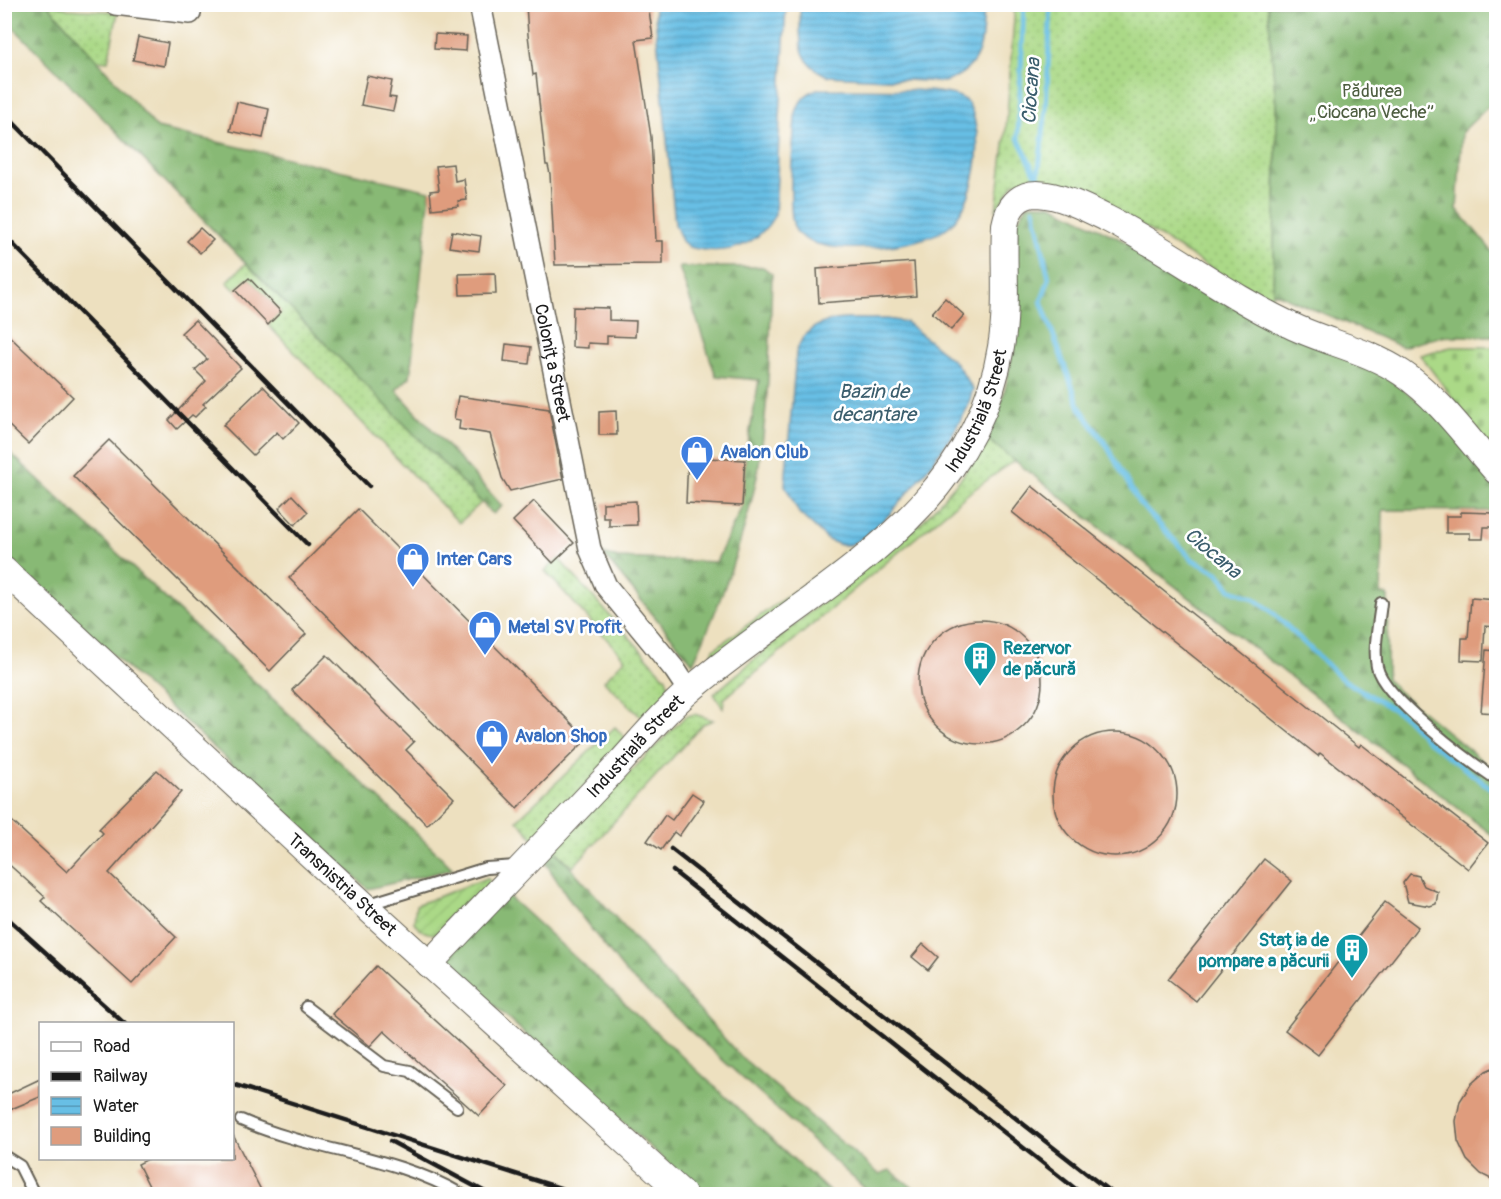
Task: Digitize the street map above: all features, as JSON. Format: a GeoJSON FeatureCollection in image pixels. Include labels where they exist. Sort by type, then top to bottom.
{"type":"FeatureCollection","features":[{"type":"Feature","properties":{"kind":"street"},"geometry":{"type":"LineString","coordinates":[[116,4],[190,13]]}},
{"type":"Feature","properties":{"kind":"street","name":"Colonița Street"},"geometry":{"type":"LineString","coordinates":[[480,4],[590,549],[606,586],[675,670],[688,691]]}},
{"type":"Feature","properties":{"kind":"street","name":"Industrială Street"},"geometry":{"type":"LineString","coordinates":[[429,964],[688,691],[856,564],[933,495],[971,440],[986,408],[995,375],[1005,320],[1007,212],[1022,197],[1037,194],[1084,207],[1123,227],[1291,326],[1371,355],[1402,373],[1423,390],[1497,471]]}},
{"type":"Feature","properties":{"kind":"street","name":"Transnistria Street"},"geometry":{"type":"LineString","coordinates":[[4,570],[429,964],[683,1194]]}},
{"type":"Feature","properties":{"kind":"lane"},"geometry":{"type":"LineString","coordinates":[[1381,603],[1376,666],[1380,679],[1427,725],[1497,779]]}},
{"type":"Feature","properties":{"kind":"lane"},"geometry":{"type":"LineString","coordinates":[[365,905],[486,868],[522,866]]}},
{"type":"Feature","properties":{"kind":"lane"},"geometry":{"type":"LineString","coordinates":[[306,1007],[384,1066],[410,1071],[457,1107]]}},
{"type":"Feature","properties":{"kind":"lane"},"geometry":{"type":"LineString","coordinates":[[241,1119],[276,1135],[395,1167],[461,1194]]}},
{"type":"Feature","properties":{"kind":"lane"},"geometry":{"type":"LineString","coordinates":[[4,1156],[20,1166],[34,1194]]}},
{"type":"Feature","properties":{"kind":"green space"},"geometry":{"type":"Polygon","coordinates":[[[4,5],[48,5],[157,128],[430,191],[410,377],[396,390],[502,506],[493,514],[5,19],[4,5]]]}},
{"type":"Feature","properties":{"kind":"green space"},"geometry":{"type":"Polygon","coordinates":[[[48,5],[58,5],[68,9],[118,12],[108,61],[97,60],[48,5]]]}},
{"type":"Feature","properties":{"kind":"green space"},"geometry":{"type":"Polygon","coordinates":[[[1015,5],[1268,5],[1277,118],[1273,292],[1270,299],[1229,279],[1090,194],[1060,183],[1026,180],[1014,183],[996,211],[1006,129],[1015,5]]]}},
{"type":"Feature","properties":{"kind":"green space","name":"Pădurea „Ciocana Veche”"},"geometry":{"type":"Polygon","coordinates":[[[1268,5],[1496,5],[1496,99],[1462,132],[1457,209],[1496,256],[1496,336],[1442,336],[1402,347],[1273,292],[1277,118],[1268,5]]]}},
{"type":"Feature","properties":{"kind":"green space"},"geometry":{"type":"Polygon","coordinates":[[[1028,204],[1050,204],[1366,362],[1439,416],[1496,484],[1496,511],[1383,510],[1381,594],[1388,595],[1387,679],[1398,691],[1496,772],[1496,838],[987,439],[1006,387],[1011,360],[1015,306],[1016,223],[1028,204]]]}},
{"type":"Feature","properties":{"kind":"green space"},"geometry":{"type":"Polygon","coordinates":[[[247,262],[482,502],[459,523],[268,325],[281,312],[249,278],[235,290],[227,282],[247,262]]]}},
{"type":"Feature","properties":{"kind":"green space"},"geometry":{"type":"Polygon","coordinates":[[[679,267],[763,267],[772,274],[770,350],[757,476],[746,523],[730,571],[693,663],[603,554],[618,558],[716,562],[742,506],[745,460],[759,380],[716,376],[679,267]]]}},
{"type":"Feature","properties":{"kind":"green space"},"geometry":{"type":"Polygon","coordinates":[[[1451,347],[1496,347],[1496,455],[1420,355],[1451,347]]]}},
{"type":"Feature","properties":{"kind":"green space"},"geometry":{"type":"Polygon","coordinates":[[[987,439],[1015,460],[969,493],[724,699],[723,708],[714,694],[804,617],[922,522],[962,477],[987,439]]]}},
{"type":"Feature","properties":{"kind":"green space"},"geometry":{"type":"Polygon","coordinates":[[[4,447],[453,869],[368,889],[5,556],[4,447]]]}},
{"type":"Feature","properties":{"kind":"green space"},"geometry":{"type":"Polygon","coordinates":[[[855,550],[706,669],[714,649],[836,561],[855,550]]]}},
{"type":"Feature","properties":{"kind":"green space"},"geometry":{"type":"Polygon","coordinates":[[[558,558],[666,678],[672,697],[646,722],[604,681],[625,659],[545,571],[558,558]]]}},
{"type":"Feature","properties":{"kind":"green space"},"geometry":{"type":"Polygon","coordinates":[[[694,714],[713,720],[703,724],[573,867],[554,849],[685,717],[694,714]]]}},
{"type":"Feature","properties":{"kind":"green space"},"geometry":{"type":"Polygon","coordinates":[[[615,727],[627,740],[534,839],[517,820],[615,727]]]}},
{"type":"Feature","properties":{"kind":"green space"},"geometry":{"type":"Polygon","coordinates":[[[554,849],[740,1056],[879,1174],[890,1170],[921,1194],[871,1194],[626,973],[577,911],[543,859],[554,849]]]}},
{"type":"Feature","properties":{"kind":"green space"},"geometry":{"type":"Polygon","coordinates":[[[487,878],[491,883],[437,934],[424,931],[414,922],[416,905],[487,878]]]}},
{"type":"Feature","properties":{"kind":"green space"},"geometry":{"type":"Polygon","coordinates":[[[507,895],[832,1194],[702,1194],[444,960],[507,895]]]}},
{"type":"Feature","properties":{"kind":"water"},"geometry":{"type":"Polygon","coordinates":[[[654,5],[786,5],[775,215],[759,235],[738,247],[727,250],[702,250],[689,247],[682,241],[675,224],[654,5]]]}},
{"type":"Feature","properties":{"kind":"water"},"geometry":{"type":"Polygon","coordinates":[[[800,5],[984,5],[981,42],[974,61],[967,70],[944,82],[828,76],[809,64],[804,56],[800,38],[800,5]]]}},
{"type":"Feature","properties":{"kind":"water"},"geometry":{"type":"Polygon","coordinates":[[[817,89],[892,89],[934,92],[950,94],[966,101],[973,114],[977,134],[977,158],[968,197],[956,219],[948,227],[935,234],[916,241],[893,245],[844,248],[822,245],[805,239],[795,229],[792,220],[791,192],[795,116],[802,100],[817,89]]]}},
{"type":"Feature","properties":{"kind":"water","name":"Bazin de decantare"},"geometry":{"type":"Polygon","coordinates":[[[846,319],[887,319],[906,322],[956,363],[973,389],[967,409],[950,438],[889,515],[864,537],[850,545],[841,545],[828,540],[799,513],[785,485],[796,353],[810,330],[821,324],[846,319]]]}},
{"type":"Feature","properties":{"kind":"building"},"geometry":{"type":"Polygon","coordinates":[[[526,4],[648,4],[653,38],[636,40],[651,137],[656,241],[663,241],[663,264],[555,265],[550,174],[548,165],[546,165],[536,74],[533,75],[526,4]]]}},
{"type":"Feature","properties":{"kind":"building"},"geometry":{"type":"Polygon","coordinates":[[[435,34],[467,36],[466,51],[434,49],[435,34]]]}},
{"type":"Feature","properties":{"kind":"building"},"geometry":{"type":"Polygon","coordinates":[[[138,37],[168,43],[164,66],[133,60],[138,37]]]}},
{"type":"Feature","properties":{"kind":"building"},"geometry":{"type":"Polygon","coordinates":[[[367,76],[392,81],[389,97],[396,98],[393,111],[361,105],[367,76]]]}},
{"type":"Feature","properties":{"kind":"building"},"geometry":{"type":"Polygon","coordinates":[[[237,102],[269,109],[263,138],[230,131],[237,102]]]}},
{"type":"Feature","properties":{"kind":"building"},"geometry":{"type":"Polygon","coordinates":[[[453,164],[455,181],[464,179],[467,200],[458,201],[459,206],[432,209],[430,191],[439,190],[436,166],[453,164]]]}},
{"type":"Feature","properties":{"kind":"building"},"geometry":{"type":"Polygon","coordinates":[[[200,228],[213,240],[200,253],[187,241],[200,228]]]}},
{"type":"Feature","properties":{"kind":"building"},"geometry":{"type":"Polygon","coordinates":[[[452,231],[481,236],[479,251],[449,247],[452,231]]]}},
{"type":"Feature","properties":{"kind":"building"},"geometry":{"type":"Polygon","coordinates":[[[914,262],[916,296],[819,303],[817,269],[914,262]]]}},
{"type":"Feature","properties":{"kind":"building"},"geometry":{"type":"Polygon","coordinates":[[[495,273],[496,294],[460,295],[459,274],[495,273]]]}},
{"type":"Feature","properties":{"kind":"building"},"geometry":{"type":"Polygon","coordinates":[[[249,278],[281,312],[268,325],[235,290],[249,278]]]}},
{"type":"Feature","properties":{"kind":"building"},"geometry":{"type":"Polygon","coordinates":[[[945,298],[964,315],[951,330],[932,313],[945,298]]]}},
{"type":"Feature","properties":{"kind":"building"},"geometry":{"type":"Polygon","coordinates":[[[573,307],[609,308],[609,320],[636,321],[635,337],[607,336],[607,344],[588,343],[588,348],[572,347],[573,307]]]}},
{"type":"Feature","properties":{"kind":"building"},"geometry":{"type":"Polygon","coordinates":[[[195,320],[241,368],[203,404],[206,406],[195,417],[192,415],[177,429],[169,420],[206,381],[195,370],[207,359],[181,333],[195,320]]]}},
{"type":"Feature","properties":{"kind":"building"},"geometry":{"type":"Polygon","coordinates":[[[4,331],[73,397],[28,444],[4,421],[4,331]]]}},
{"type":"Feature","properties":{"kind":"building"},"geometry":{"type":"Polygon","coordinates":[[[506,344],[531,347],[529,364],[504,361],[506,344]]]}},
{"type":"Feature","properties":{"kind":"building"},"geometry":{"type":"Polygon","coordinates":[[[263,386],[299,423],[283,439],[277,432],[253,455],[223,425],[263,386]]]}},
{"type":"Feature","properties":{"kind":"building"},"geometry":{"type":"Polygon","coordinates":[[[458,396],[549,409],[563,479],[510,491],[502,478],[490,434],[459,429],[460,420],[454,419],[458,396]]]}},
{"type":"Feature","properties":{"kind":"building"},"geometry":{"type":"Polygon","coordinates":[[[616,411],[617,435],[599,435],[599,412],[616,411]]]}},
{"type":"Feature","properties":{"kind":"building"},"geometry":{"type":"Polygon","coordinates":[[[109,440],[306,634],[270,671],[73,476],[109,440]]]}},
{"type":"Feature","properties":{"kind":"building"},"geometry":{"type":"Polygon","coordinates":[[[688,457],[745,460],[742,506],[686,503],[688,457]]]}},
{"type":"Feature","properties":{"kind":"building"},"geometry":{"type":"Polygon","coordinates":[[[1032,486],[1359,747],[1361,744],[1488,843],[1468,869],[1320,753],[1318,756],[1012,512],[1032,486]]]}},
{"type":"Feature","properties":{"kind":"building"},"geometry":{"type":"Polygon","coordinates":[[[292,495],[308,512],[295,525],[279,508],[292,495]]]}},
{"type":"Feature","properties":{"kind":"building"},"geometry":{"type":"Polygon","coordinates":[[[534,501],[574,543],[553,563],[513,521],[534,501]]]}},
{"type":"Feature","properties":{"kind":"building"},"geometry":{"type":"Polygon","coordinates":[[[636,501],[637,525],[609,526],[609,518],[603,518],[603,503],[636,501]]]}},
{"type":"Feature","properties":{"kind":"building"},"geometry":{"type":"Polygon","coordinates":[[[358,509],[587,739],[517,808],[289,578],[358,509]]]}},
{"type":"Feature","properties":{"kind":"building"},"geometry":{"type":"Polygon","coordinates":[[[1461,512],[1494,513],[1493,527],[1484,527],[1483,539],[1470,539],[1470,533],[1446,533],[1446,516],[1461,516],[1461,512]]]}},
{"type":"Feature","properties":{"kind":"building"},"geometry":{"type":"Polygon","coordinates":[[[1471,598],[1497,600],[1497,627],[1485,626],[1483,661],[1461,660],[1462,638],[1468,638],[1471,598]]]}},
{"type":"Feature","properties":{"kind":"building","name":"Rezervor de păcură"},"geometry":{"type":"Polygon","coordinates":[[[980,620],[1004,625],[1024,638],[1037,658],[1042,682],[1037,706],[1024,726],[1004,739],[980,744],[956,739],[936,726],[923,706],[918,682],[923,658],[936,638],[956,625],[980,620]]]}},
{"type":"Feature","properties":{"kind":"building"},"geometry":{"type":"Polygon","coordinates":[[[1486,650],[1497,651],[1497,713],[1481,712],[1486,650]]]}},
{"type":"Feature","properties":{"kind":"building"},"geometry":{"type":"Polygon","coordinates":[[[327,655],[414,742],[406,750],[454,798],[427,825],[292,690],[327,655]]]}},
{"type":"Feature","properties":{"kind":"building"},"geometry":{"type":"Polygon","coordinates":[[[1115,732],[1139,737],[1159,750],[1172,770],[1177,794],[1172,818],[1159,838],[1139,851],[1115,856],[1091,851],[1071,838],[1058,818],[1053,794],[1058,770],[1071,750],[1091,737],[1115,732]]]}},
{"type":"Feature","properties":{"kind":"building"},"geometry":{"type":"Polygon","coordinates":[[[157,770],[181,792],[109,873],[176,937],[132,984],[41,901],[45,897],[4,860],[4,814],[67,872],[103,833],[99,829],[157,770]]]}},
{"type":"Feature","properties":{"kind":"building"},"geometry":{"type":"Polygon","coordinates":[[[692,793],[704,801],[679,836],[674,832],[661,850],[647,841],[665,815],[672,820],[692,793]]]}},
{"type":"Feature","properties":{"kind":"building"},"geometry":{"type":"Polygon","coordinates":[[[1264,859],[1292,881],[1196,1001],[1168,979],[1264,859]]]}},
{"type":"Feature","properties":{"kind":"building"},"geometry":{"type":"Polygon","coordinates":[[[1410,874],[1419,876],[1424,886],[1438,892],[1436,904],[1430,906],[1408,902],[1403,883],[1410,874]]]}},
{"type":"Feature","properties":{"kind":"building","name":"Stația de pompare a păcurii"},"geometry":{"type":"Polygon","coordinates":[[[1385,902],[1418,927],[1318,1055],[1285,1030],[1385,902]]]}},
{"type":"Feature","properties":{"kind":"building"},"geometry":{"type":"Polygon","coordinates":[[[923,944],[938,957],[928,970],[912,957],[923,944]]]}},
{"type":"Feature","properties":{"kind":"building"},"geometry":{"type":"Polygon","coordinates":[[[376,966],[507,1086],[479,1116],[384,1031],[370,1046],[332,1014],[376,966]]]}},
{"type":"Feature","properties":{"kind":"building"},"geometry":{"type":"Polygon","coordinates":[[[1497,1066],[1497,1182],[1481,1174],[1467,1160],[1458,1141],[1456,1121],[1460,1101],[1471,1084],[1486,1071],[1497,1066]]]}},
{"type":"Feature","properties":{"kind":"building"},"geometry":{"type":"Polygon","coordinates":[[[39,1079],[39,1097],[4,1112],[4,1096],[39,1079]]]}},
{"type":"Feature","properties":{"kind":"building"},"geometry":{"type":"Polygon","coordinates":[[[234,1137],[263,1194],[153,1194],[138,1164],[146,1160],[234,1160],[234,1137]]]}},
{"type":"Feature","properties":{"kind":"waterway"},"geometry":{"type":"LineString","coordinates":[[1024,4],[1018,138],[1038,179]]}},
{"type":"Feature","properties":{"kind":"waterway","name":"Ciocana"},"geometry":{"type":"LineString","coordinates":[[1038,176],[1046,108],[1051,4]]}},
{"type":"Feature","properties":{"kind":"waterway","name":"Ciocana"},"geometry":{"type":"LineString","coordinates":[[1034,209],[1049,279],[1041,301],[1080,408],[1107,446],[1139,503],[1193,560],[1218,573],[1230,589],[1253,598],[1270,610],[1342,679],[1403,715],[1428,741],[1496,792]]}},
{"type":"Feature","properties":{"kind":"railway"},"geometry":{"type":"LineString","coordinates":[[4,113],[369,486]]}},
{"type":"Feature","properties":{"kind":"railway"},"geometry":{"type":"LineString","coordinates":[[4,235],[308,545]]}},
{"type":"Feature","properties":{"kind":"railway"},"geometry":{"type":"LineString","coordinates":[[671,849],[1113,1194]]}},
{"type":"Feature","properties":{"kind":"railway"},"geometry":{"type":"LineString","coordinates":[[673,871],[1082,1194]]}},
{"type":"Feature","properties":{"kind":"railway"},"geometry":{"type":"LineString","coordinates":[[4,915],[123,1022]]}},
{"type":"Feature","properties":{"kind":"railway"},"geometry":{"type":"LineString","coordinates":[[234,1085],[579,1194]]}},
{"type":"Feature","properties":{"kind":"railway"},"geometry":{"type":"LineString","coordinates":[[390,1141],[489,1194]]}},
{"type":"Feature","properties":{"kind":"place","name":"Avalon Club"},"geometry":{"type":"Point","coordinates":[697,481]}},
{"type":"Feature","properties":{"kind":"place","name":"Inter Cars"},"geometry":{"type":"Point","coordinates":[413,588]}},
{"type":"Feature","properties":{"kind":"place","name":"Metal SV Profit"},"geometry":{"type":"Point","coordinates":[485,656]}},
{"type":"Feature","properties":{"kind":"place","name":"Rezervor de păcură"},"geometry":{"type":"Point","coordinates":[980,687]}},
{"type":"Feature","properties":{"kind":"place","name":"Avalon Shop"},"geometry":{"type":"Point","coordinates":[492,765]}},
{"type":"Feature","properties":{"kind":"place","name":"Stația de pompare a păcurii"},"geometry":{"type":"Point","coordinates":[1352,979]}}]}
